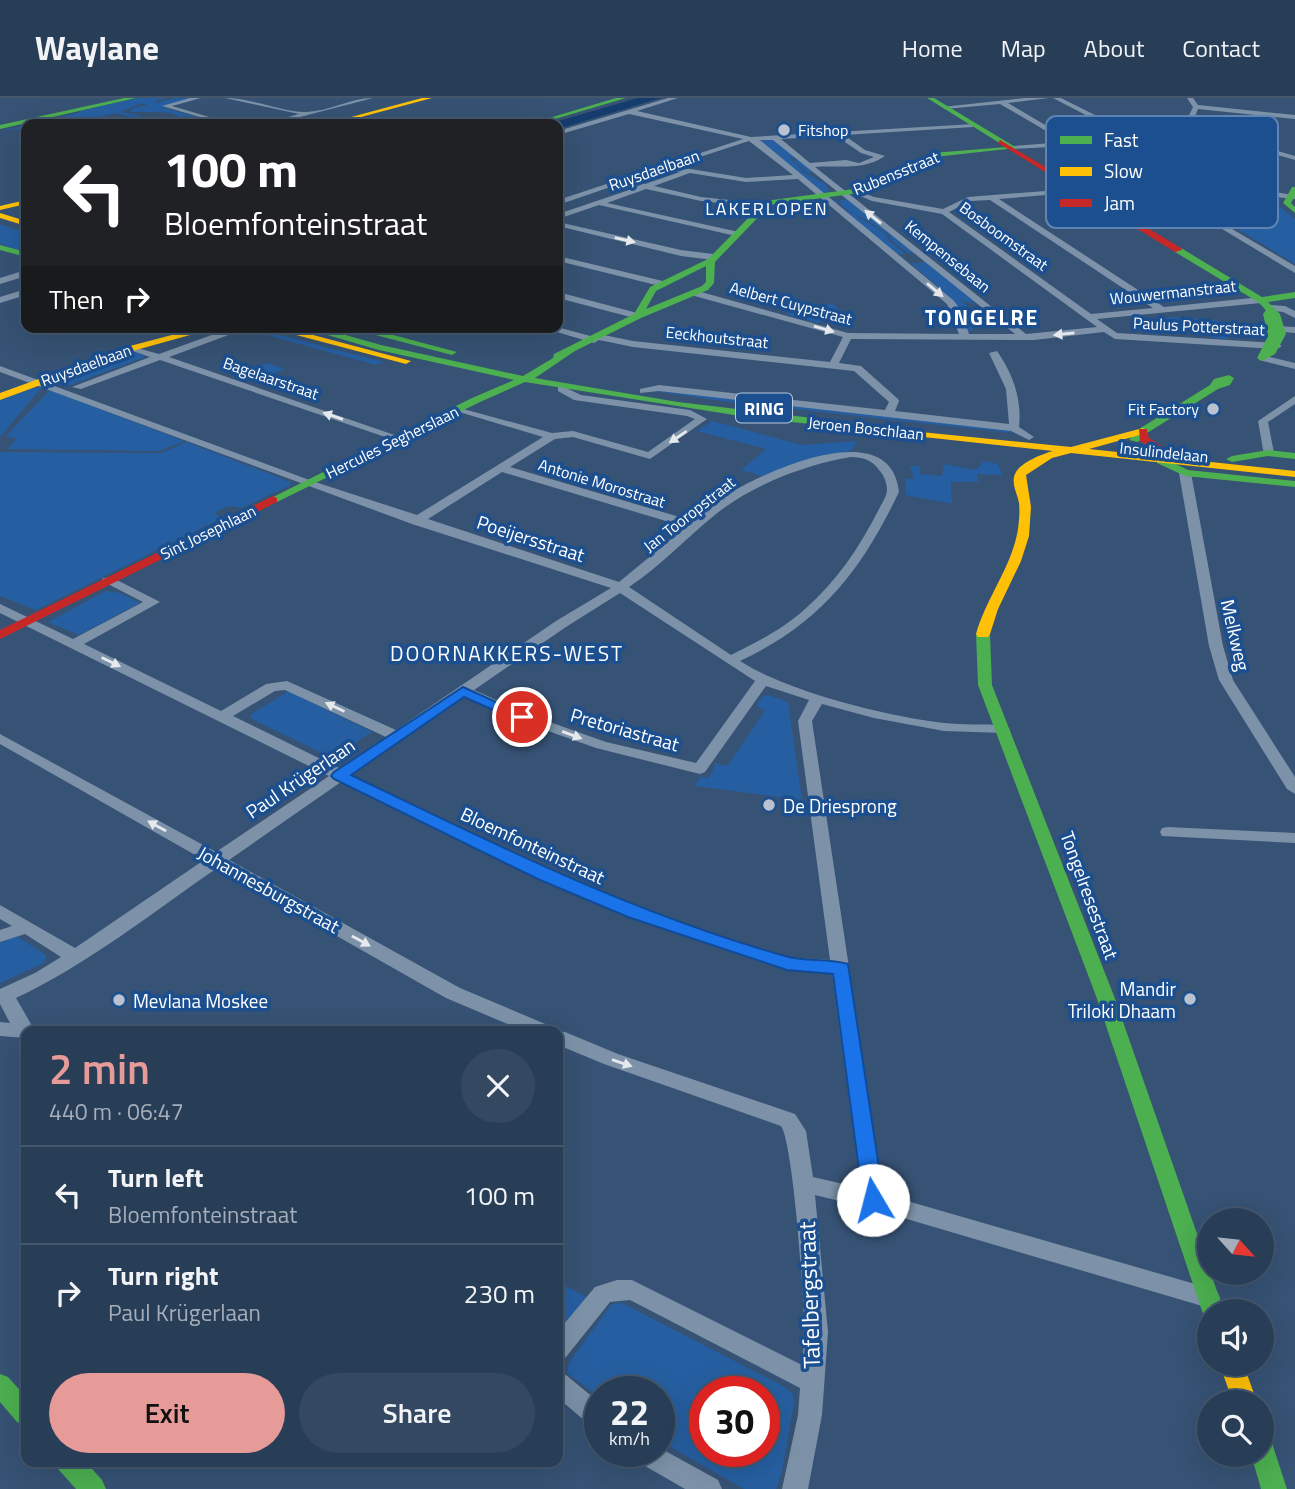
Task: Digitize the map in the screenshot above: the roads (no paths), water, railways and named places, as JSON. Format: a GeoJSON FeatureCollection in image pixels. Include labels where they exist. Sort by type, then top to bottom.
{"type":"FeatureCollection","features":[{"type":"Feature","properties":{"kind":"street"},"geometry":{"type":"LineString","coordinates":[[27,119],[122,98]]}},
{"type":"Feature","properties":{"kind":"street"},"geometry":{"type":"LineString","coordinates":[[30,119],[133,98]]}},
{"type":"Feature","properties":{"kind":"street"},"geometry":{"type":"LineString","coordinates":[[198,98],[165,106],[210,119]]}},
{"type":"Feature","properties":{"kind":"street"},"geometry":{"type":"LineString","coordinates":[[228,98],[257,105],[282,101]]}},
{"type":"Feature","properties":{"kind":"street"},"geometry":{"type":"LineString","coordinates":[[285,119],[370,98]]}},
{"type":"Feature","properties":{"kind":"street"},"geometry":{"type":"LineString","coordinates":[[571,98],[601,104],[626,105],[675,98]]}},
{"type":"Feature","properties":{"kind":"street"},"geometry":{"type":"LineString","coordinates":[[938,102],[1001,102],[1046,98]]}},
{"type":"Feature","properties":{"kind":"street"},"geometry":{"type":"LineString","coordinates":[[1056,98],[1091,116]]}},
{"type":"Feature","properties":{"kind":"street"},"geometry":{"type":"LineString","coordinates":[[1189,98],[1196,107],[1295,117]]}},
{"type":"Feature","properties":{"kind":"street"},"geometry":{"type":"LineString","coordinates":[[346,119],[420,99]]}},
{"type":"Feature","properties":{"kind":"street"},"geometry":{"type":"LineString","coordinates":[[938,102],[1046,170]]}},
{"type":"Feature","properties":{"kind":"street"},"geometry":{"type":"LineString","coordinates":[[1001,102],[1046,128]]}},
{"type":"Feature","properties":{"kind":"street"},"geometry":{"type":"LineString","coordinates":[[270,104],[307,113]]}},
{"type":"Feature","properties":{"kind":"street"},"geometry":{"type":"LineString","coordinates":[[549,119],[601,104]]}},
{"type":"Feature","properties":{"kind":"street"},"geometry":{"type":"LineString","coordinates":[[563,131],[626,105],[750,139],[973,125]]}},
{"type":"Feature","properties":{"kind":"street"},"geometry":{"type":"LineString","coordinates":[[1192,116],[1196,107]]}},
{"type":"Feature","properties":{"kind":"street"},"geometry":{"type":"LineString","coordinates":[[0,125],[21,120]]}},
{"type":"Feature","properties":{"kind":"street"},"geometry":{"type":"LineString","coordinates":[[0,125],[21,121]]}},
{"type":"Feature","properties":{"kind":"street"},"geometry":{"type":"LineString","coordinates":[[808,165],[846,162],[860,166],[881,156],[860,151],[838,134]]}},
{"type":"Feature","properties":{"kind":"street","name":"Kempensebaan"},"geometry":{"type":"LineString","coordinates":[[775,138],[808,165],[850,192],[1022,335]]}},
{"type":"Feature","properties":{"kind":"street","name":"Ruysdaelbaan"},"geometry":{"type":"LineString","coordinates":[[563,200],[750,139]]}},
{"type":"Feature","properties":{"kind":"street","name":"Kempensebaan"},"geometry":{"type":"LineString","coordinates":[[750,139],[758,142],[826,197],[950,302],[956,310],[965,336]]}},
{"type":"Feature","properties":{"kind":"street"},"geometry":{"type":"LineString","coordinates":[[1011,149],[1046,146]]}},
{"type":"Feature","properties":{"kind":"street","name":"Rubensstraat"},"geometry":{"type":"LineString","coordinates":[[764,206],[775,201],[826,197],[850,192],[933,155],[1011,149]]}},
{"type":"Feature","properties":{"kind":"street"},"geometry":{"type":"LineString","coordinates":[[1278,153],[1295,158]]}},
{"type":"Feature","properties":{"kind":"street"},"geometry":{"type":"LineString","coordinates":[[663,167],[746,180],[800,177]]}},
{"type":"Feature","properties":{"kind":"street","name":"Ruysdaelbaan"},"geometry":{"type":"LineString","coordinates":[[563,215],[687,172]]}},
{"type":"Feature","properties":{"kind":"street"},"geometry":{"type":"LineString","coordinates":[[622,181],[701,199],[764,206]]}},
{"type":"Feature","properties":{"kind":"street"},"geometry":{"type":"LineString","coordinates":[[4,191],[21,197]]}},
{"type":"Feature","properties":{"kind":"street","name":"Bosboomstraat"},"geometry":{"type":"LineString","coordinates":[[850,192],[872,200],[944,212],[1106,330],[1120,337]]}},
{"type":"Feature","properties":{"kind":"street"},"geometry":{"type":"LineString","coordinates":[[944,212],[965,199],[1046,193]]}},
{"type":"Feature","properties":{"kind":"street"},"geometry":{"type":"LineString","coordinates":[[990,197],[1161,309]]}},
{"type":"Feature","properties":{"kind":"street"},"geometry":{"type":"LineString","coordinates":[[0,208],[21,201]]}},
{"type":"Feature","properties":{"kind":"street"},"geometry":{"type":"LineString","coordinates":[[598,203],[736,234]]}},
{"type":"Feature","properties":{"kind":"street"},"geometry":{"type":"LineString","coordinates":[[563,296],[638,316],[649,293],[712,259],[764,206]]}},
{"type":"Feature","properties":{"kind":"street"},"geometry":{"type":"LineString","coordinates":[[0,215],[21,222]]}},
{"type":"Feature","properties":{"kind":"street"},"geometry":{"type":"LineString","coordinates":[[0,221],[21,228]]}},
{"type":"Feature","properties":{"kind":"street"},"geometry":{"type":"LineString","coordinates":[[563,225],[712,259]]}},
{"type":"Feature","properties":{"kind":"street"},"geometry":{"type":"LineString","coordinates":[[1142,228],[1266,306],[1285,309],[1295,315]]}},
{"type":"Feature","properties":{"kind":"street"},"geometry":{"type":"LineString","coordinates":[[1224,228],[1295,271]]}},
{"type":"Feature","properties":{"kind":"street"},"geometry":{"type":"LineString","coordinates":[[0,247],[21,253]]}},
{"type":"Feature","properties":{"kind":"street"},"geometry":{"type":"LineString","coordinates":[[563,259],[664,284]]}},
{"type":"Feature","properties":{"kind":"street"},"geometry":{"type":"LineString","coordinates":[[694,293],[710,283],[712,259]]}},
{"type":"Feature","properties":{"kind":"street"},"geometry":{"type":"LineString","coordinates":[[0,281],[21,275]]}},
{"type":"Feature","properties":{"kind":"street","name":"Aelbert Cuypstraat"},"geometry":{"type":"LineString","coordinates":[[694,293],[848,336],[965,336]]}},
{"type":"Feature","properties":{"kind":"street","name":"Hercules Segherslaan"},"geometry":{"type":"LineString","coordinates":[[308,483],[460,409],[638,316],[694,293]]}},
{"type":"Feature","properties":{"kind":"street"},"geometry":{"type":"LineString","coordinates":[[0,300],[21,294]]}},
{"type":"Feature","properties":{"kind":"street"},"geometry":{"type":"LineString","coordinates":[[1266,306],[1295,295]]}},
{"type":"Feature","properties":{"kind":"street"},"geometry":{"type":"LineString","coordinates":[[1024,494],[1034,474],[1040,469],[1143,431],[1214,387],[1226,383],[1264,350],[1268,314],[1266,306]]}},
{"type":"Feature","properties":{"kind":"street","name":"Wouwermanstraat"},"geometry":{"type":"LineString","coordinates":[[1089,317],[1161,309],[1266,306]]}},
{"type":"Feature","properties":{"kind":"street","name":"Paulus Potterstraat"},"geometry":{"type":"LineString","coordinates":[[1022,335],[1034,337],[1106,330]]}},
{"type":"Feature","properties":{"kind":"street","name":"Eeckhoutstraat"},"geometry":{"type":"LineString","coordinates":[[563,331],[633,344],[857,368],[894,401],[888,415]]}},
{"type":"Feature","properties":{"kind":"street","name":"Ruysdaelbaan"},"geometry":{"type":"LineString","coordinates":[[0,397],[133,348],[191,333]]}},
{"type":"Feature","properties":{"kind":"street","name":"Ruysdaelbaan"},"geometry":{"type":"LineString","coordinates":[[160,357],[226,333]]}},
{"type":"Feature","properties":{"kind":"street"},"geometry":{"type":"LineString","coordinates":[[294,333],[406,362],[453,359],[480,364]]}},
{"type":"Feature","properties":{"kind":"street","name":"Jeroen Boschlaan"},"geometry":{"type":"LineString","coordinates":[[333,333],[521,376],[719,403],[1029,437],[1092,449]]}},
{"type":"Feature","properties":{"kind":"street","name":"Jeroen Boschlaan"},"geometry":{"type":"LineString","coordinates":[[349,333],[480,364],[562,389],[723,412],[1070,451],[1092,449]]}},
{"type":"Feature","properties":{"kind":"street","name":"Jeroen Boschlaan"},"geometry":{"type":"LineString","coordinates":[[369,333],[453,359]]}},
{"type":"Feature","properties":{"kind":"street"},"geometry":{"type":"LineString","coordinates":[[965,336],[1002,338],[1022,335]]}},
{"type":"Feature","properties":{"kind":"street"},"geometry":{"type":"LineString","coordinates":[[833,365],[848,336]]}},
{"type":"Feature","properties":{"kind":"street","name":"Paulus Potterstraat"},"geometry":{"type":"LineString","coordinates":[[1120,337],[1264,350],[1295,366]]}},
{"type":"Feature","properties":{"kind":"street","name":"Bagelaarstraat"},"geometry":{"type":"LineString","coordinates":[[133,348],[398,438]]}},
{"type":"Feature","properties":{"kind":"street"},"geometry":{"type":"LineString","coordinates":[[994,353],[1006,376],[1017,409],[1014,428]]}},
{"type":"Feature","properties":{"kind":"street"},"geometry":{"type":"LineString","coordinates":[[77,387],[160,357]]}},
{"type":"Feature","properties":{"kind":"street","name":"Poeijersstraat"},"geometry":{"type":"LineString","coordinates":[[0,369],[416,521],[620,587],[763,680],[817,700],[944,727],[1003,729]]}},
{"type":"Feature","properties":{"kind":"street","name":"Jeroen Boschlaan"},"geometry":{"type":"LineString","coordinates":[[644,391],[659,388],[1014,428],[1029,437]]}},
{"type":"Feature","properties":{"kind":"street","name":"Jeroen Boschlaan"},"geometry":{"type":"LineString","coordinates":[[552,436],[573,434],[650,456],[701,421],[701,416],[578,398],[562,389]]}},
{"type":"Feature","properties":{"kind":"street"},"geometry":{"type":"LineString","coordinates":[[1268,453],[1263,421],[1295,400]]}},
{"type":"Feature","properties":{"kind":"street"},"geometry":{"type":"LineString","coordinates":[[460,409],[552,436]]}},
{"type":"Feature","properties":{"kind":"street"},"geometry":{"type":"LineString","coordinates":[[1092,449],[1138,439],[1143,431]]}},
{"type":"Feature","properties":{"kind":"street"},"geometry":{"type":"LineString","coordinates":[[1143,431],[1144,439],[1163,456]]}},
{"type":"Feature","properties":{"kind":"street"},"geometry":{"type":"LineString","coordinates":[[416,521],[552,436]]}},
{"type":"Feature","properties":{"kind":"street"},"geometry":{"type":"LineString","coordinates":[[967,439],[1005,449],[1026,466],[1070,451]]}},
{"type":"Feature","properties":{"kind":"street","name":"Insulindelaan"},"geometry":{"type":"LineString","coordinates":[[1114,446],[1163,456],[1295,465]]}},
{"type":"Feature","properties":{"kind":"street","name":"Insulindelaan"},"geometry":{"type":"LineString","coordinates":[[1092,449],[1295,474]]}},
{"type":"Feature","properties":{"kind":"street","name":"Insulindelaan"},"geometry":{"type":"LineString","coordinates":[[1232,459],[1268,453],[1295,456]]}},
{"type":"Feature","properties":{"kind":"street","name":"Jan Tooropstraat"},"geometry":{"type":"LineString","coordinates":[[620,587],[730,498],[762,482],[817,463],[863,454],[888,472],[893,492],[850,567],[827,598],[797,625],[764,646],[731,660]]}},
{"type":"Feature","properties":{"kind":"street","name":"Insulindelaan"},"geometry":{"type":"LineString","coordinates":[[1163,456],[1185,473],[1295,484]]}},
{"type":"Feature","properties":{"kind":"street","name":"Tongelresestraat"},"geometry":{"type":"LineString","coordinates":[[1026,466],[1018,478],[1024,494],[1025,535],[985,623],[981,644],[985,685],[1042,825],[1129,1061],[1209,1299]]}},
{"type":"Feature","properties":{"kind":"street","name":"Antonie Morostraat"},"geometry":{"type":"LineString","coordinates":[[500,468],[696,526]]}},
{"type":"Feature","properties":{"kind":"street","name":"Melkweg"},"geometry":{"type":"LineString","coordinates":[[1185,473],[1216,646],[1226,680],[1295,789]]}},
{"type":"Feature","properties":{"kind":"street","name":"Sint Josephlaan"},"geometry":{"type":"LineString","coordinates":[[0,635],[308,483]]}},
{"type":"Feature","properties":{"kind":"street"},"geometry":{"type":"LineString","coordinates":[[73,644],[153,602],[108,581]]}},
{"type":"Feature","properties":{"kind":"street","name":"Paul Krügerlaan"},"geometry":{"type":"LineString","coordinates":[[2,996],[41,978],[75,957],[463,691],[620,587]]}},
{"type":"Feature","properties":{"kind":"street","name":"Bloemfonteinstraat"},"geometry":{"type":"LineString","coordinates":[[0,608],[546,876],[634,913],[787,963],[842,968]]}},
{"type":"Feature","properties":{"kind":"street","name":"Pretoriastraat"},"geometry":{"type":"LineString","coordinates":[[463,691],[588,741],[700,769],[763,680]]}},
{"type":"Feature","properties":{"kind":"street"},"geometry":{"type":"LineString","coordinates":[[223,716],[271,687],[287,685],[397,736]]}},
{"type":"Feature","properties":{"kind":"street"},"geometry":{"type":"LineString","coordinates":[[817,700],[808,710],[805,721],[817,790],[873,1200]]}},
{"type":"Feature","properties":{"kind":"street","name":"Johannesburgstraat"},"geometry":{"type":"LineString","coordinates":[[0,738],[453,993],[531,1026]]}},
{"type":"Feature","properties":{"kind":"street"},"geometry":{"type":"LineString","coordinates":[[1168,832],[1295,838]]}},
{"type":"Feature","properties":{"kind":"street"},"geometry":{"type":"LineString","coordinates":[[0,911],[26,928],[52,940],[75,957]]}},
{"type":"Feature","properties":{"kind":"street"},"geometry":{"type":"LineString","coordinates":[[0,936],[26,928]]}},
{"type":"Feature","properties":{"kind":"street"},"geometry":{"type":"LineString","coordinates":[[2,996],[22,1026]]}},
{"type":"Feature","properties":{"kind":"street"},"geometry":{"type":"LineString","coordinates":[[0,1029],[21,1031]]}},
{"type":"Feature","properties":{"kind":"street"},"geometry":{"type":"LineString","coordinates":[[563,1039],[611,1059],[788,1119],[796,1131],[803,1184],[873,1200],[1197,1300]]}},
{"type":"Feature","properties":{"kind":"street","name":"Tafelbergstraat"},"geometry":{"type":"LineString","coordinates":[[795,1489],[810,1415],[816,1332],[803,1184]]}},
{"type":"Feature","properties":{"kind":"street"},"geometry":{"type":"LineString","coordinates":[[563,1343],[603,1294],[632,1290],[812,1382]]}},
{"type":"Feature","properties":{"kind":"street"},"geometry":{"type":"LineString","coordinates":[[0,1385],[21,1409]]}},
{"type":"Feature","properties":{"kind":"street"},"geometry":{"type":"LineString","coordinates":[[563,1387],[584,1405]]}},
{"type":"Feature","properties":{"kind":"street"},"geometry":{"type":"LineString","coordinates":[[73,1467],[93,1489]]}},
{"type":"Feature","properties":{"kind":"street"},"geometry":{"type":"LineString","coordinates":[[670,1467],[709,1489]]}},
{"type":"Feature","properties":{"kind":"street"},"geometry":{"type":"LineString","coordinates":[[1268,1467],[1274,1489]]}},
{"type":"Feature","properties":{"kind":"street"},"geometry":{"type":"LineString","coordinates":[[1273,1467],[1287,1489]]}},
{"type":"Feature","properties":{"kind":"place","name":"Fitshop"},"geometry":{"type":"Point","coordinates":[784,130]}},
{"type":"Feature","properties":{"kind":"place","name":"Fit Factory"},"geometry":{"type":"Point","coordinates":[1213,409]}},
{"type":"Feature","properties":{"kind":"place","name":"De Driesprong"},"geometry":{"type":"Point","coordinates":[769,805]}},
{"type":"Feature","properties":{"kind":"place","name":"Mandir Triloki Dhaam"},"geometry":{"type":"Point","coordinates":[1190,999]}},
{"type":"Feature","properties":{"kind":"place","name":"Mevlana Moskee"},"geometry":{"type":"Point","coordinates":[119,1000]}},
{"type":"Feature","properties":{"kind":"district","name":"LAKERLOPEN"},"geometry":{"type":"Point","coordinates":[767,208]}},
{"type":"Feature","properties":{"kind":"district","name":"TONGELRE"},"geometry":{"type":"Point","coordinates":[982,317]}},
{"type":"Feature","properties":{"kind":"district","name":"DOORNAKKERS-WEST"},"geometry":{"type":"Point","coordinates":[507,653]}}]}
